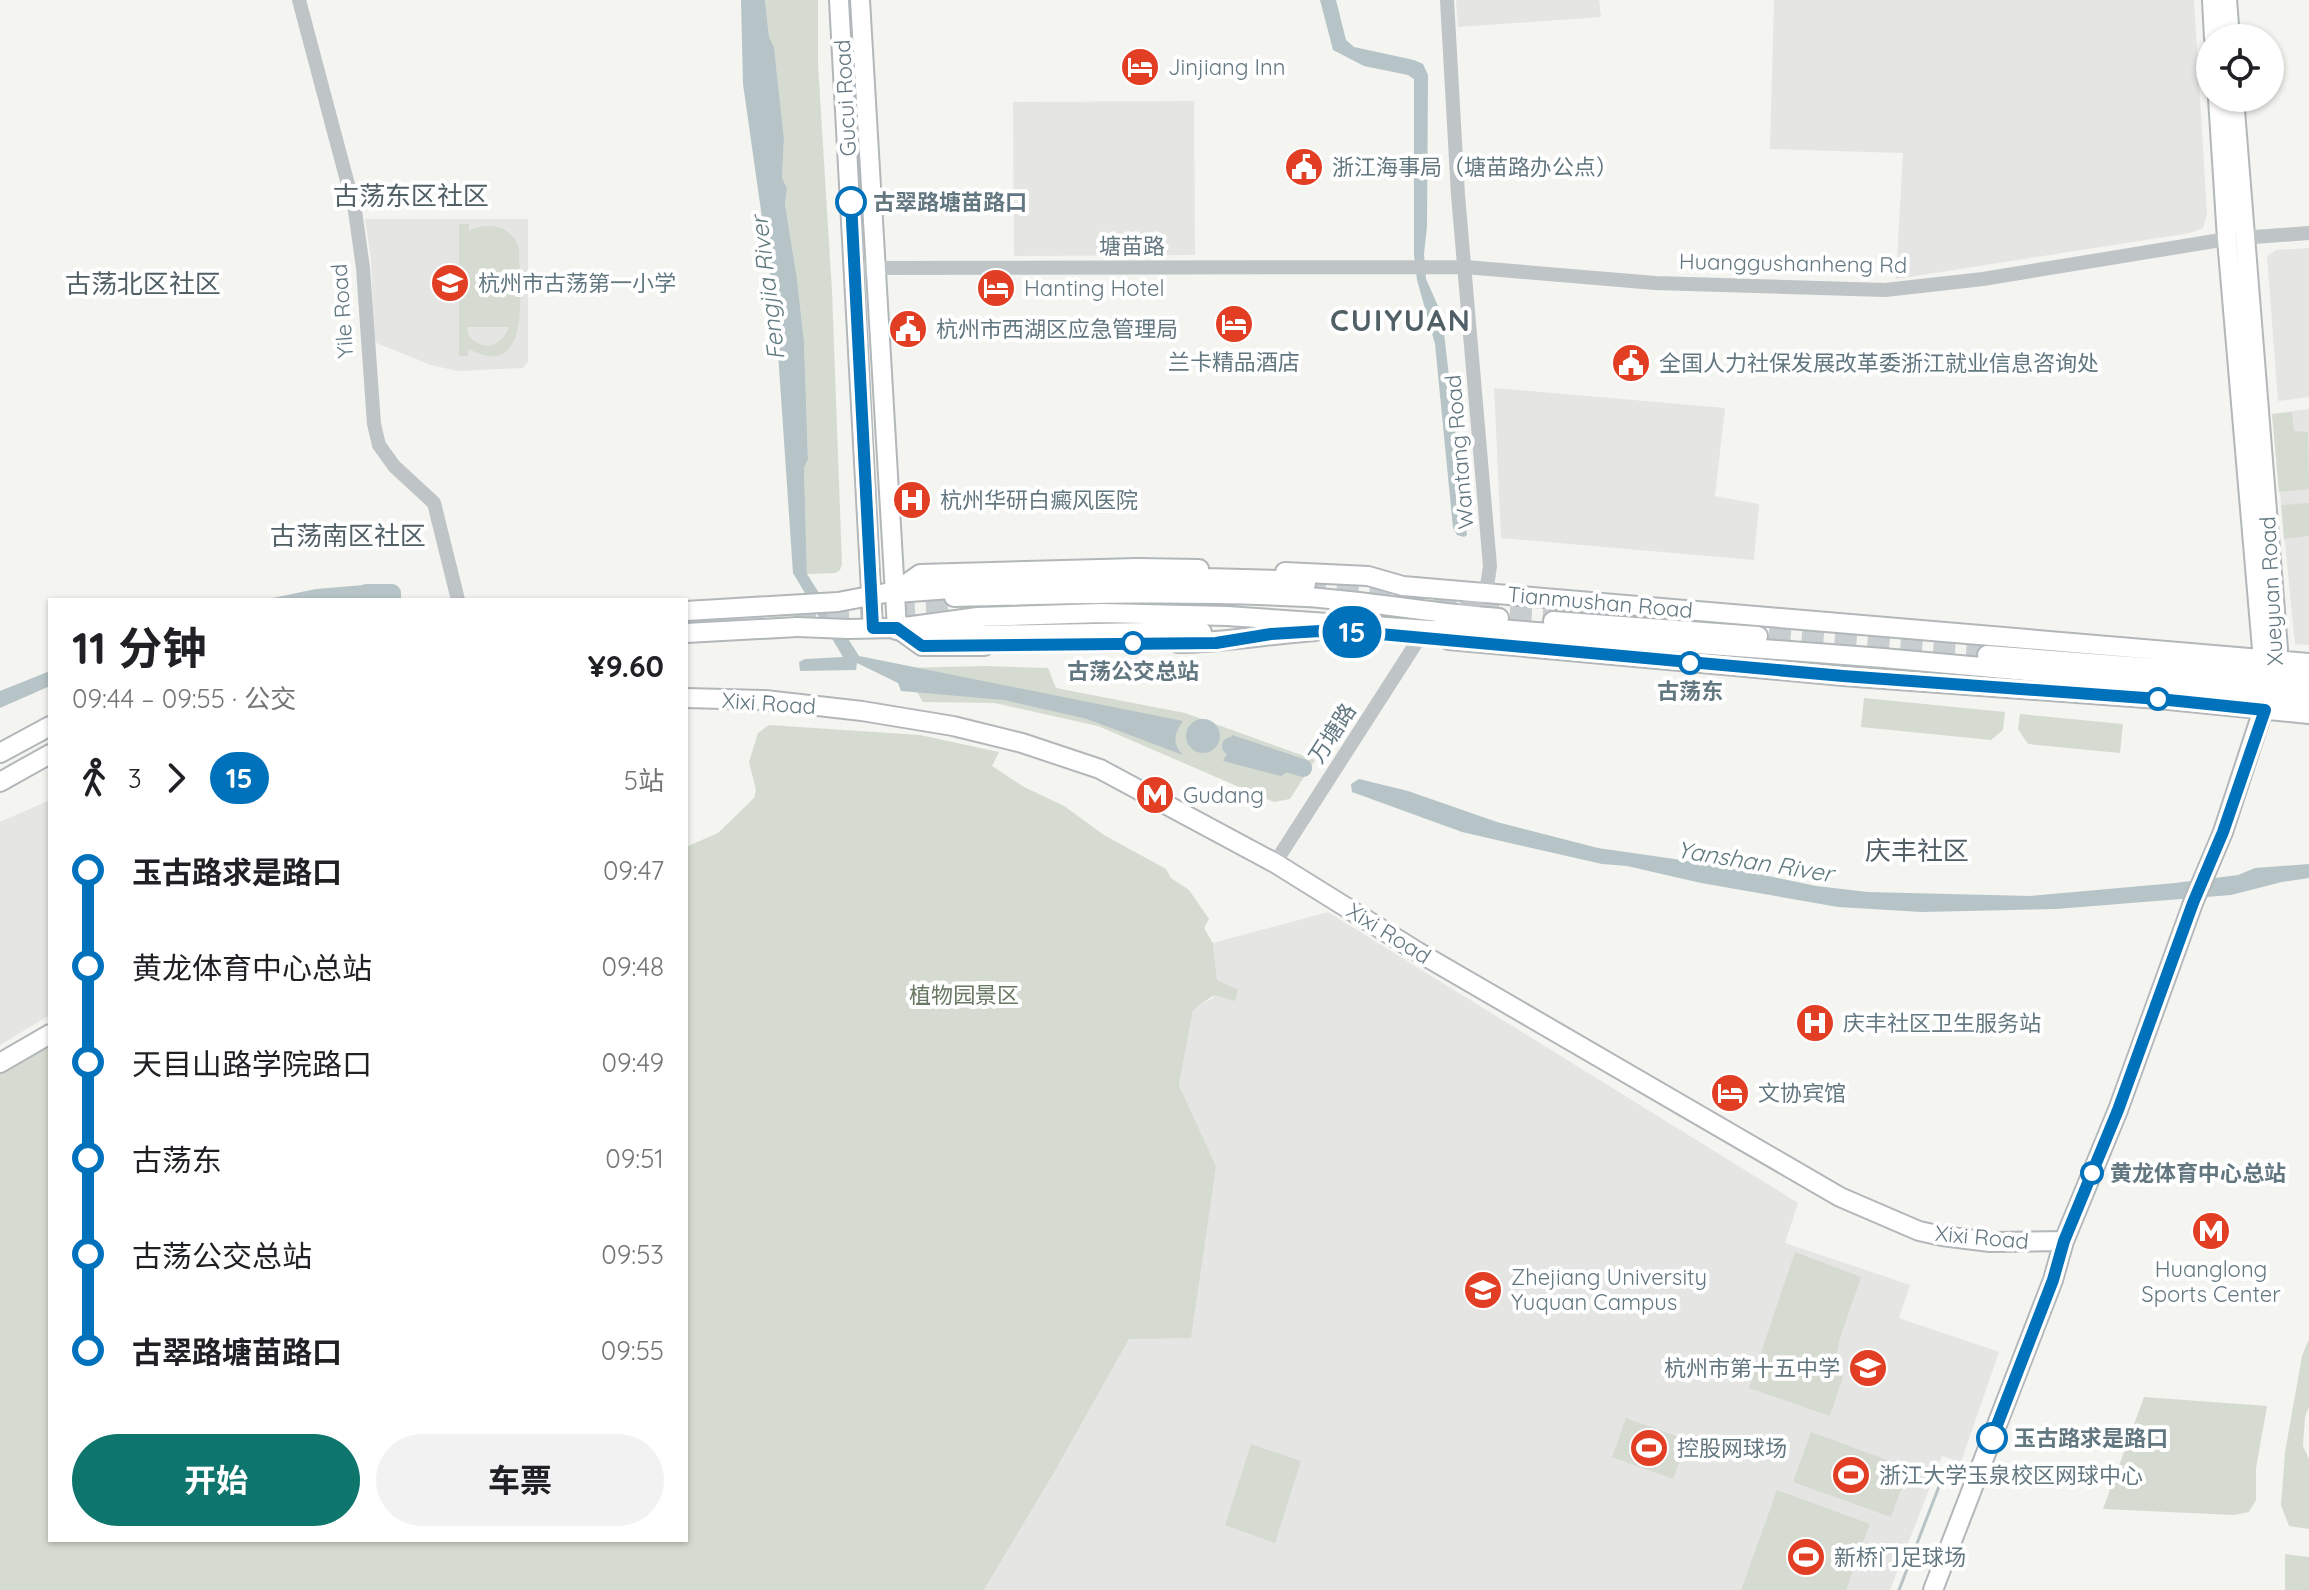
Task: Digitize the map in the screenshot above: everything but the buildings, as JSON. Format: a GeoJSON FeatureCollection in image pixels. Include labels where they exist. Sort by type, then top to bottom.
{"type":"FeatureCollection","features":[{"type":"Feature","properties":{"kind":"highway"},"geometry":{"type":"LineString","coordinates":[[896,591],[991,582],[1101,579],[1304,583]]}},
{"type":"Feature","properties":{"kind":"highway"},"geometry":{"type":"LineString","coordinates":[[897,628],[984,637],[1200,633]]}},
{"type":"Feature","properties":{"kind":"main road","name":"Gucui Road"},"geometry":{"type":"LineString","coordinates":[[839,0],[873,628]]}},
{"type":"Feature","properties":{"kind":"main road","name":"Gucui Road"},"geometry":{"type":"LineString","coordinates":[[860,0],[897,628]]}},
{"type":"Feature","properties":{"kind":"main road"},"geometry":{"type":"LineString","coordinates":[[2212,0],[2213,24]]}},
{"type":"Feature","properties":{"kind":"main road"},"geometry":{"type":"LineString","coordinates":[[2227,0],[2229,24]]}},
{"type":"Feature","properties":{"kind":"main road","name":"Xueyuan Road"},"geometry":{"type":"LineString","coordinates":[[2220,112],[2236,238],[2268,681]]}},
{"type":"Feature","properties":{"kind":"main road","name":"Xueyuan Road"},"geometry":{"type":"LineString","coordinates":[[2234,112],[2236,238]]}},
{"type":"Feature","properties":{"kind":"main road","name":"Tianmushan Road"},"geometry":{"type":"LineString","coordinates":[[688,611],[838,602],[896,591],[920,574],[1137,568],[1368,576],[1403,586],[2268,681],[2309,697]]}},
{"type":"Feature","properties":{"kind":"main road","name":"Tianmushan Road"},"geometry":{"type":"LineString","coordinates":[[896,591],[922,598],[1102,593],[1307,597],[1456,615],[1632,625],[2268,681],[2309,663]]}},
{"type":"Feature","properties":{"kind":"main road","name":"Tianmushan Road"},"geometry":{"type":"LineString","coordinates":[[688,633],[797,627],[897,628],[978,617],[1102,613],[1227,616],[1425,634]]}},
{"type":"Feature","properties":{"kind":"main road","name":"Tianmushan Road"},"geometry":{"type":"LineString","coordinates":[[897,628],[922,646],[1216,643],[1271,634],[1320,631],[1425,634],[1498,629],[1883,658],[2268,681],[2309,680]]}},
{"type":"Feature","properties":{"kind":"main road"},"geometry":{"type":"LineString","coordinates":[[1933,1590],[2053,1280],[2064,1241],[2118,1110],[2193,903],[2223,832],[2268,681]]}},
{"type":"Feature","properties":{"kind":"main road","name":"Tianmushan Road"},"geometry":{"type":"LineString","coordinates":[[2268,681],[2309,714]]}},
{"type":"Feature","properties":{"kind":"main road","name":"Xixi Road"},"geometry":{"type":"LineString","coordinates":[[688,698],[765,700],[953,726],[1022,743],[1100,769],[1275,863],[1418,952],[1840,1197],[1919,1231],[1942,1236],[1990,1242],[2064,1241]]}},
{"type":"Feature","properties":{"kind":"main road"},"geometry":{"type":"LineString","coordinates":[[0,753],[48,727]]}},
{"type":"Feature","properties":{"kind":"main road"},"geometry":{"type":"LineString","coordinates":[[0,782],[48,755]]}},
{"type":"Feature","properties":{"kind":"main road"},"geometry":{"type":"LineString","coordinates":[[0,1063],[48,1035]]}},
{"type":"Feature","properties":{"kind":"street","name":"Yile Road"},"geometry":{"type":"LineString","coordinates":[[299,0],[355,211],[363,268],[368,366],[379,445],[394,466],[434,503],[458,598]]}},
{"type":"Feature","properties":{"kind":"street","name":"Wantang Road"},"geometry":{"type":"LineString","coordinates":[[1447,0],[1490,566],[1486,593]]}},
{"type":"Feature","properties":{"kind":"street","name":"Huanggushanheng Rd"},"geometry":{"type":"LineString","coordinates":[[1465,267],[1669,284],[1885,290],[1998,277],[2236,238],[2309,233]]}},
{"type":"Feature","properties":{"kind":"street","name":"塘苗路"},"geometry":{"type":"LineString","coordinates":[[854,268],[1465,267]]}},
{"type":"Feature","properties":{"kind":"street"},"geometry":{"type":"LineString","coordinates":[[1425,634],[1486,593]]}},
{"type":"Feature","properties":{"kind":"street","name":"万塘路"},"geometry":{"type":"LineString","coordinates":[[1275,863],[1425,634]]}},
{"type":"Feature","properties":{"kind":"shaded area"},"geometry":{"type":"Polygon","coordinates":[[[741,0],[765,0],[769,37],[774,47],[784,138],[782,178],[787,188],[785,204],[804,341],[808,459],[804,468],[807,574],[859,656],[1183,721],[1176,739],[1183,755],[1087,719],[1004,700],[901,691],[898,683],[857,663],[856,670],[800,671],[799,662],[805,659],[843,657],[793,573],[775,309],[743,84],[741,0]]]}},
{"type":"Feature","properties":{"kind":"shaded area"},"geometry":{"type":"Polygon","coordinates":[[[1320,0],[1336,0],[1346,40],[1354,47],[1414,60],[1423,64],[1428,75],[1424,254],[1426,279],[1442,315],[1467,535],[1464,537],[1457,535],[1453,528],[1435,344],[1417,280],[1414,255],[1414,79],[1364,66],[1333,50],[1320,0]]]}},
{"type":"Feature","properties":{"kind":"shaded area"},"geometry":{"type":"Polygon","coordinates":[[[1456,0],[1599,0],[1601,17],[1458,27],[1456,0]]]}},
{"type":"Feature","properties":{"kind":"shaded area"},"geometry":{"type":"Polygon","coordinates":[[[1774,0],[2194,0],[2196,112],[2201,112],[2207,214],[2203,228],[2190,233],[1896,279],[1903,153],[1770,149],[1774,0]]]}},
{"type":"Feature","properties":{"kind":"shaded area"},"geometry":{"type":"Polygon","coordinates":[[[1194,101],[1195,255],[1014,256],[1013,102],[1194,101]]]}},
{"type":"Feature","properties":{"kind":"shaded area","name":"杭州市古荡第一小学"},"geometry":{"type":"Polygon","coordinates":[[[365,219],[528,219],[528,362],[523,368],[457,371],[431,365],[374,342],[371,260],[365,219]]]}},
{"type":"Feature","properties":{"kind":"shaded area"},"geometry":{"type":"Polygon","coordinates":[[[2309,248],[2309,397],[2278,401],[2267,256],[2276,250],[2309,248]]]}},
{"type":"Feature","properties":{"kind":"shaded area"},"geometry":{"type":"Polygon","coordinates":[[[1494,388],[1725,408],[1715,496],[1759,504],[1754,560],[1501,538],[1494,388]]]}},
{"type":"Feature","properties":{"kind":"shaded area"},"geometry":{"type":"Polygon","coordinates":[[[2309,409],[2309,645],[2295,644],[2272,414],[2309,409]]]}},
{"type":"Feature","properties":{"kind":"shaded area"},"geometry":{"type":"Polygon","coordinates":[[[390,586],[389,598],[273,598],[316,589],[390,586]]]}},
{"type":"Feature","properties":{"kind":"shaded area"},"geometry":{"type":"Polygon","coordinates":[[[48,672],[48,687],[0,708],[0,691],[48,672]]]}},
{"type":"Feature","properties":{"kind":"shaded area"},"geometry":{"type":"Polygon","coordinates":[[[1203,719],[1215,724],[1220,736],[1215,748],[1203,753],[1191,748],[1186,736],[1191,724],[1203,719]]]}},
{"type":"Feature","properties":{"kind":"shaded area"},"geometry":{"type":"Polygon","coordinates":[[[1232,735],[1292,755],[1297,766],[1281,776],[1223,761],[1232,735]]]}},
{"type":"Feature","properties":{"kind":"shaded area"},"geometry":{"type":"Polygon","coordinates":[[[1359,779],[1408,791],[1497,822],[1598,848],[1716,865],[1816,886],[1868,892],[2030,896],[2175,883],[2238,875],[2255,868],[2309,864],[2309,878],[2231,895],[2056,909],[1922,912],[1838,907],[1701,883],[1627,866],[1602,864],[1462,832],[1352,792],[1351,784],[1359,779]]]}},
{"type":"Feature","properties":{"kind":"shaded area"},"geometry":{"type":"Polygon","coordinates":[[[48,801],[48,1016],[0,1045],[0,822],[48,801]]]}},
{"type":"Feature","properties":{"kind":"shaded area","name":"Zhejiang University Yuquan Campus"},"geometry":{"type":"Polygon","coordinates":[[[1328,912],[1798,1203],[1785,1243],[1910,1285],[1899,1318],[1999,1352],[1961,1462],[1942,1456],[1890,1590],[984,1590],[1129,1339],[1216,1166],[1179,1085],[1193,1009],[1213,998],[1217,980],[1213,943],[1328,912]]]}},
{"type":"Feature","properties":{"kind":"green space"},"geometry":{"type":"Polygon","coordinates":[[[765,0],[818,0],[818,64],[832,291],[842,564],[835,573],[807,574],[804,468],[808,458],[804,341],[785,204],[787,188],[782,178],[784,138],[774,48],[769,37],[765,0]]]}},
{"type":"Feature","properties":{"kind":"green space"},"geometry":{"type":"Polygon","coordinates":[[[459,224],[469,224],[469,231],[492,226],[511,235],[519,249],[518,325],[513,342],[504,353],[490,356],[469,349],[468,356],[459,356],[459,224]],[[467,327],[474,341],[491,345],[506,334],[509,327],[467,327]]]}},
{"type":"Feature","properties":{"kind":"green space"},"geometry":{"type":"Polygon","coordinates":[[[2292,412],[2294,431],[2308,432],[2309,489],[2279,492],[2272,414],[2292,412]]]}},
{"type":"Feature","properties":{"kind":"green space"},"geometry":{"type":"Polygon","coordinates":[[[2309,503],[2309,536],[2284,539],[2281,505],[2309,503]]]}},
{"type":"Feature","properties":{"kind":"green space"},"geometry":{"type":"Polygon","coordinates":[[[903,668],[1048,668],[1056,688],[1185,713],[1315,760],[1290,799],[1274,802],[1098,726],[995,703],[923,702],[903,668]]]}},
{"type":"Feature","properties":{"kind":"green space"},"geometry":{"type":"Polygon","coordinates":[[[1864,698],[2005,712],[2003,730],[1991,740],[1861,727],[1864,698]]]}},
{"type":"Feature","properties":{"kind":"green space"},"geometry":{"type":"Polygon","coordinates":[[[2020,714],[2123,724],[2120,753],[2028,744],[2018,729],[2020,714]]]}},
{"type":"Feature","properties":{"kind":"green space","name":"植物园景区"},"geometry":{"type":"Polygon","coordinates":[[[769,725],[920,735],[999,752],[992,766],[1166,869],[1171,878],[1189,890],[1209,919],[1204,928],[1213,943],[1217,980],[1238,990],[1235,1001],[1214,995],[1193,1010],[1179,1085],[1216,1166],[1191,1338],[1129,1339],[984,1590],[0,1590],[0,1073],[48,1046],[48,1542],[688,1542],[688,846],[718,833],[754,798],[756,790],[749,762],[758,733],[769,725]]]}},
{"type":"Feature","properties":{"kind":"green space"},"geometry":{"type":"Polygon","coordinates":[[[1795,1252],[1861,1277],[1839,1341],[1834,1372],[1843,1377],[1830,1416],[1749,1388],[1795,1252]]]}},
{"type":"Feature","properties":{"kind":"green space"},"geometry":{"type":"Polygon","coordinates":[[[2309,1339],[2309,1406],[2303,1446],[2309,1459],[2309,1529],[2289,1526],[2281,1505],[2285,1452],[2302,1356],[2309,1339]]]}},
{"type":"Feature","properties":{"kind":"green space"},"geometry":{"type":"Polygon","coordinates":[[[2144,1397],[2267,1406],[2256,1468],[2256,1500],[2249,1512],[2234,1515],[2103,1509],[2144,1397]]]}},
{"type":"Feature","properties":{"kind":"green space","name":"控股网球场"},"geometry":{"type":"Polygon","coordinates":[[[1626,1418],[1687,1440],[1673,1479],[1612,1457],[1626,1418]]]}},
{"type":"Feature","properties":{"kind":"green space","name":"浙江大学玉泉校区网球中心"},"geometry":{"type":"Polygon","coordinates":[[[1811,1432],[1909,1468],[1891,1517],[1793,1482],[1811,1432]]]}},
{"type":"Feature","properties":{"kind":"green space"},"geometry":{"type":"Polygon","coordinates":[[[1251,1444],[1301,1461],[1275,1543],[1225,1525],[1251,1444]]]}},
{"type":"Feature","properties":{"kind":"green space","name":"新桥门足球场"},"geometry":{"type":"Polygon","coordinates":[[[1777,1490],[1870,1524],[1846,1590],[1741,1590],[1777,1490]]]}},
{"type":"Feature","properties":{"kind":"green space"},"geometry":{"type":"Polygon","coordinates":[[[2285,1554],[2309,1557],[2309,1590],[2285,1590],[2285,1554]]]}},
{"type":"Feature","properties":{"kind":"waterway"},"geometry":{"type":"LineString","coordinates":[[366,593],[392,593],[392,598]]}},
{"type":"Feature","properties":{"kind":"waterway","name":"Yanshan River"},"geometry":{"type":"LineString","coordinates":[[1231,746],[1303,768]]}},
{"type":"Feature","properties":{"kind":"waterway"},"geometry":{"type":"LineString","coordinates":[[1899,1590],[1945,1471]]}},
{"type":"Feature","properties":{"kind":"tunnel"},"geometry":{"type":"LineString","coordinates":[[1304,583],[1385,590],[1487,608]]}},
{"type":"Feature","properties":{"kind":"tunnel"},"geometry":{"type":"LineString","coordinates":[[794,613],[979,604]]}},
{"type":"Feature","properties":{"kind":"tunnel"},"geometry":{"type":"LineString","coordinates":[[1477,610],[1575,616]]}},
{"type":"Feature","properties":{"kind":"tunnel"},"geometry":{"type":"LineString","coordinates":[[1736,631],[2009,654]]}},
{"type":"Feature","properties":{"kind":"bus line","name":"15"},"geometry":{"type":"LineString","coordinates":[[851,202],[873,628],[897,628],[922,646],[1216,643],[1271,634],[1320,631],[1369,633],[1689,663],[2265,710],[2223,832],[2193,903],[2118,1110],[2064,1241],[2053,1280],[1992,1438]]}},
{"type":"Feature","properties":{"kind":"place","name":"Jinjiang Inn"},"geometry":{"type":"Point","coordinates":[1140,67]}},
{"type":"Feature","properties":{"kind":"place","name":"浙江海事局（塘苗路办公点）"},"geometry":{"type":"Point","coordinates":[1304,167]}},
{"type":"Feature","properties":{"kind":"place","name":"古翠路塘苗路口"},"geometry":{"type":"Point","coordinates":[851,202]}},
{"type":"Feature","properties":{"kind":"place","name":"杭州市古荡第一小学"},"geometry":{"type":"Point","coordinates":[450,283]}},
{"type":"Feature","properties":{"kind":"place","name":"Hanting Hotel"},"geometry":{"type":"Point","coordinates":[996,288]}},
{"type":"Feature","properties":{"kind":"place","name":"兰卡精品酒店"},"geometry":{"type":"Point","coordinates":[1234,324]}},
{"type":"Feature","properties":{"kind":"place","name":"杭州市西湖区应急管理局"},"geometry":{"type":"Point","coordinates":[908,329]}},
{"type":"Feature","properties":{"kind":"place","name":"全国人力社保发展改革委浙江就业信息咨询处"},"geometry":{"type":"Point","coordinates":[1631,363]}},
{"type":"Feature","properties":{"kind":"place","name":"杭州华研白癜风医院"},"geometry":{"type":"Point","coordinates":[912,500]}},
{"type":"Feature","properties":{"kind":"place","name":"古荡公交总站"},"geometry":{"type":"Point","coordinates":[1133,643]}},
{"type":"Feature","properties":{"kind":"place","name":"古荡东"},"geometry":{"type":"Point","coordinates":[1690,663]}},
{"type":"Feature","properties":{"kind":"place","name":"Gudang"},"geometry":{"type":"Point","coordinates":[1155,795]}},
{"type":"Feature","properties":{"kind":"place","name":"庆丰社区卫生服务站"},"geometry":{"type":"Point","coordinates":[1815,1023]}},
{"type":"Feature","properties":{"kind":"place","name":"文协宾馆"},"geometry":{"type":"Point","coordinates":[1730,1093]}},
{"type":"Feature","properties":{"kind":"place","name":"黄龙体育中心总站"},"geometry":{"type":"Point","coordinates":[2092,1173]}},
{"type":"Feature","properties":{"kind":"place","name":"Huanglong Sports Center"},"geometry":{"type":"Point","coordinates":[2211,1231]}},
{"type":"Feature","properties":{"kind":"place","name":"Zhejiang University Yuquan Campus"},"geometry":{"type":"Point","coordinates":[1483,1290]}},
{"type":"Feature","properties":{"kind":"place","name":"杭州市第十五中学"},"geometry":{"type":"Point","coordinates":[1868,1368]}},
{"type":"Feature","properties":{"kind":"place","name":"玉古路求是路口"},"geometry":{"type":"Point","coordinates":[1992,1438]}},
{"type":"Feature","properties":{"kind":"place","name":"控股网球场"},"geometry":{"type":"Point","coordinates":[1649,1448]}},
{"type":"Feature","properties":{"kind":"place","name":"浙江大学玉泉校区网球中心"},"geometry":{"type":"Point","coordinates":[1851,1475]}},
{"type":"Feature","properties":{"kind":"place","name":"新桥门足球场"},"geometry":{"type":"Point","coordinates":[1806,1557]}},
{"type":"Feature","properties":{"kind":"district","name":"古荡东区社区"},"geometry":{"type":"Point","coordinates":[411,196]}},
{"type":"Feature","properties":{"kind":"district","name":"古荡北区社区"},"geometry":{"type":"Point","coordinates":[143,284]}},
{"type":"Feature","properties":{"kind":"district","name":"CUIYUAN"},"geometry":{"type":"Point","coordinates":[1401,321]}},
{"type":"Feature","properties":{"kind":"district","name":"古荡南区社区"},"geometry":{"type":"Point","coordinates":[348,536]}},
{"type":"Feature","properties":{"kind":"district","name":"庆丰社区"},"geometry":{"type":"Point","coordinates":[1917,851]}},
{"type":"Feature","properties":{"kind":"water label","name":"Fengjia River"},"geometry":{"type":"Point","coordinates":[768,288]}}]}
